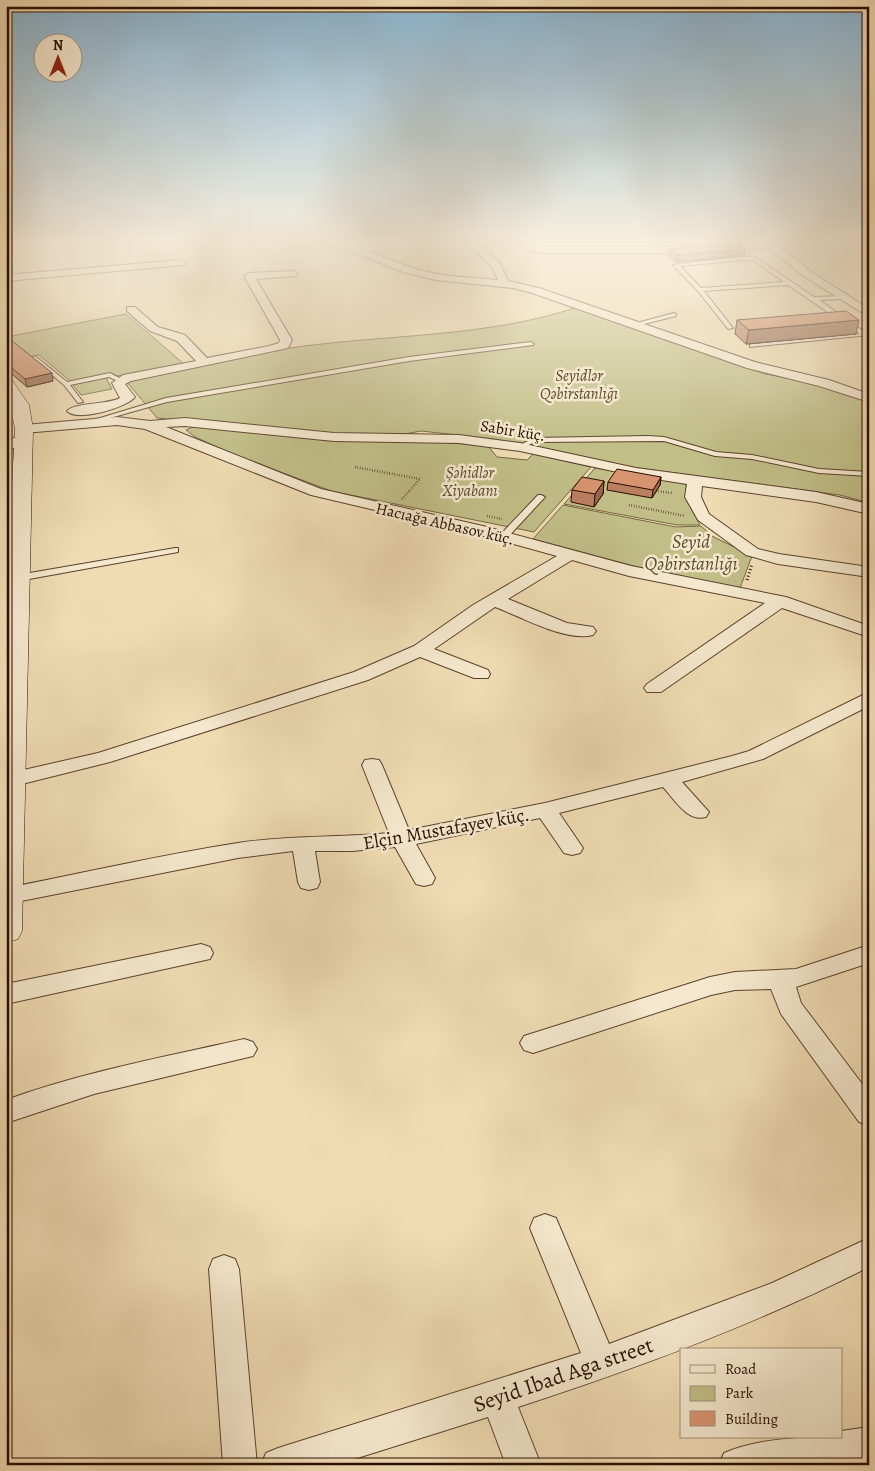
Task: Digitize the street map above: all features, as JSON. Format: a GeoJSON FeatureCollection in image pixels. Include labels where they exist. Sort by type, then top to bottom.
{"type":"FeatureCollection","features":[{"type":"Feature","properties":{"kind":"main road"},"geometry":{"type":"LineString","coordinates":[[6,384],[20,405],[18,578],[10,673],[10,780],[6,931]]}},
{"type":"Feature","properties":{"kind":"street"},"geometry":{"type":"LineString","coordinates":[[131,309],[154,328],[181,338],[204,363]]}},
{"type":"Feature","properties":{"kind":"street"},"geometry":{"type":"LineString","coordinates":[[19,434],[120,404],[128,397],[118,383],[120,380],[272,350],[284,345],[286,340],[268,309]]}},
{"type":"Feature","properties":{"kind":"street"},"geometry":{"type":"LineString","coordinates":[[590,309],[764,369],[818,382],[869,398]]}},
{"type":"Feature","properties":{"kind":"street","name":"Hacıağa Abbasov küç."},"geometry":{"type":"LineString","coordinates":[[19,434],[90,422],[117,421],[148,425],[316,492],[504,536],[568,556],[629,571],[780,601],[869,632]]}},
{"type":"Feature","properties":{"kind":"street","name":"Sabir küç."},"geometry":{"type":"LineString","coordinates":[[148,425],[185,422],[334,437],[442,438],[520,447],[609,467],[792,493],[869,509]]}},
{"type":"Feature","properties":{"kind":"street"},"geometry":{"type":"LineString","coordinates":[[695,480],[693,497],[703,517],[743,547],[762,556],[869,572]]}},
{"type":"Feature","properties":{"kind":"street"},"geometry":{"type":"LineString","coordinates":[[10,780],[69,768],[361,676],[420,650],[494,600],[568,556]]}},
{"type":"Feature","properties":{"kind":"street"},"geometry":{"type":"LineString","coordinates":[[494,600],[564,628],[587,631]]}},
{"type":"Feature","properties":{"kind":"street"},"geometry":{"type":"LineString","coordinates":[[654,688],[780,601]]}},
{"type":"Feature","properties":{"kind":"street"},"geometry":{"type":"LineString","coordinates":[[420,650],[481,674]]}},
{"type":"Feature","properties":{"kind":"street","name":"Elçin Mustafayev küç."},"geometry":{"type":"LineString","coordinates":[[7,908],[238,850],[303,842],[352,844],[402,839],[545,810],[756,754],[869,698]]}},
{"type":"Feature","properties":{"kind":"street"},"geometry":{"type":"LineString","coordinates":[[372,765],[402,839],[424,878]]}},
{"type":"Feature","properties":{"kind":"street"},"geometry":{"type":"LineString","coordinates":[[668,778],[698,812]]}},
{"type":"Feature","properties":{"kind":"street"},"geometry":{"type":"LineString","coordinates":[[545,810],[572,848]]}},
{"type":"Feature","properties":{"kind":"street"},"geometry":{"type":"LineString","coordinates":[[303,842],[309,882]]}},
{"type":"Feature","properties":{"kind":"street"},"geometry":{"type":"LineString","coordinates":[[6,994],[201,953]]}},
{"type":"Feature","properties":{"kind":"street"},"geometry":{"type":"LineString","coordinates":[[534,1043],[710,986],[735,981],[780,979],[811,975],[869,954]]}},
{"type":"Feature","properties":{"kind":"street"},"geometry":{"type":"LineString","coordinates":[[780,979],[790,1007],[869,1114]]}},
{"type":"Feature","properties":{"kind":"street"},"geometry":{"type":"LineString","coordinates":[[6,1112],[41,1098],[75,1088],[244,1049]]}},
{"type":"Feature","properties":{"kind":"street"},"geometry":{"type":"LineString","coordinates":[[545,1228],[601,1363]]}},
{"type":"Feature","properties":{"kind":"street","name":"Seyid Ibad Aga street"},"geometry":{"type":"LineString","coordinates":[[278,1465],[498,1398],[601,1363],[738,1312],[869,1252]]}},
{"type":"Feature","properties":{"kind":"street"},"geometry":{"type":"LineString","coordinates":[[224,1268],[240,1465]]}},
{"type":"Feature","properties":{"kind":"street"},"geometry":{"type":"LineString","coordinates":[[498,1398],[524,1465]]}},
{"type":"Feature","properties":{"kind":"street"},"geometry":{"type":"LineString","coordinates":[[736,1465],[869,1444]]}},
{"type":"Feature","properties":{"kind":"lane"},"geometry":{"type":"LineString","coordinates":[[715,309],[730,328]]}},
{"type":"Feature","properties":{"kind":"lane"},"geometry":{"type":"LineString","coordinates":[[752,346],[866,335],[829,309]]}},
{"type":"Feature","properties":{"kind":"lane"},"geometry":{"type":"LineString","coordinates":[[636,324],[674,315]]}},
{"type":"Feature","properties":{"kind":"lane"},"geometry":{"type":"LineString","coordinates":[[824,319],[842,317]]}},
{"type":"Feature","properties":{"kind":"lane"},"geometry":{"type":"LineString","coordinates":[[90,422],[166,400],[409,359],[530,344]]}},
{"type":"Feature","properties":{"kind":"lane"},"geometry":{"type":"LineString","coordinates":[[35,358],[66,384],[80,402]]}},
{"type":"Feature","properties":{"kind":"lane"},"geometry":{"type":"LineString","coordinates":[[66,384],[110,375],[120,380]]}},
{"type":"Feature","properties":{"kind":"lane"},"geometry":{"type":"LineString","coordinates":[[520,447],[534,440],[664,439],[715,454],[758,458],[818,471],[869,474]]}},
{"type":"Feature","properties":{"kind":"lane"},"geometry":{"type":"LineString","coordinates":[[504,536],[542,497]]}},
{"type":"Feature","properties":{"kind":"lane"},"geometry":{"type":"LineString","coordinates":[[18,578],[175,550]]}},
{"type":"Feature","properties":{"kind":"path"},"geometry":{"type":"LineString","coordinates":[[355,467],[420,479],[402,498],[406,500]]}},
{"type":"Feature","properties":{"kind":"path"},"geometry":{"type":"LineString","coordinates":[[629,505],[687,516],[703,517]]}},
{"type":"Feature","properties":{"kind":"path"},"geometry":{"type":"LineString","coordinates":[[481,515],[518,522]]}},
{"type":"Feature","properties":{"kind":"path"},"geometry":{"type":"LineString","coordinates":[[742,594],[752,564],[762,556]]}},
{"type":"Feature","properties":{"kind":"green space","name":"Seyidlər Qəbirstanlığı"},"geometry":{"type":"Polygon","coordinates":[[[572,309],[583,309],[765,374],[820,384],[869,401],[869,503],[840,495],[600,463],[494,439],[421,431],[405,434],[350,435],[157,418],[126,381],[269,351],[326,343],[471,330],[543,317],[572,309]]]}},
{"type":"Feature","properties":{"kind":"green space"},"geometry":{"type":"Polygon","coordinates":[[[126,314],[184,364],[106,378],[112,389],[81,395],[69,380],[39,355],[28,357],[6,337],[126,314]]]}},
{"type":"Feature","properties":{"kind":"green space","name":"Şəhidlər Xiyabanı"},"geometry":{"type":"Polygon","coordinates":[[[193,427],[352,441],[426,441],[488,446],[497,457],[527,460],[533,454],[591,467],[534,532],[331,491],[230,453],[195,437],[186,430],[193,427]]]}},
{"type":"Feature","properties":{"kind":"green space"},"geometry":{"type":"Polygon","coordinates":[[[595,468],[686,482],[687,501],[700,525],[677,525],[564,504],[595,468]]]}},
{"type":"Feature","properties":{"kind":"green space","name":"Seyid Qəbirstanlığı"},"geometry":{"type":"Polygon","coordinates":[[[563,505],[676,527],[701,526],[712,536],[752,556],[740,588],[645,569],[533,539],[563,505]]]}},
{"type":"Feature","properties":{"kind":"building"},"geometry":{"type":"Polygon","coordinates":[[[846,311],[859,320],[749,330],[737,320],[846,311]]]}},
{"type":"Feature","properties":{"kind":"building"},"geometry":{"type":"Polygon","coordinates":[[[6,336],[52,373],[25,379],[6,363],[6,336]]]}},
{"type":"Feature","properties":{"kind":"building"},"geometry":{"type":"Polygon","coordinates":[[[617,469],[661,477],[653,490],[608,482],[617,469]]]}},
{"type":"Feature","properties":{"kind":"building"},"geometry":{"type":"Polygon","coordinates":[[[582,477],[604,481],[595,494],[572,490],[582,477]]]}}]}
